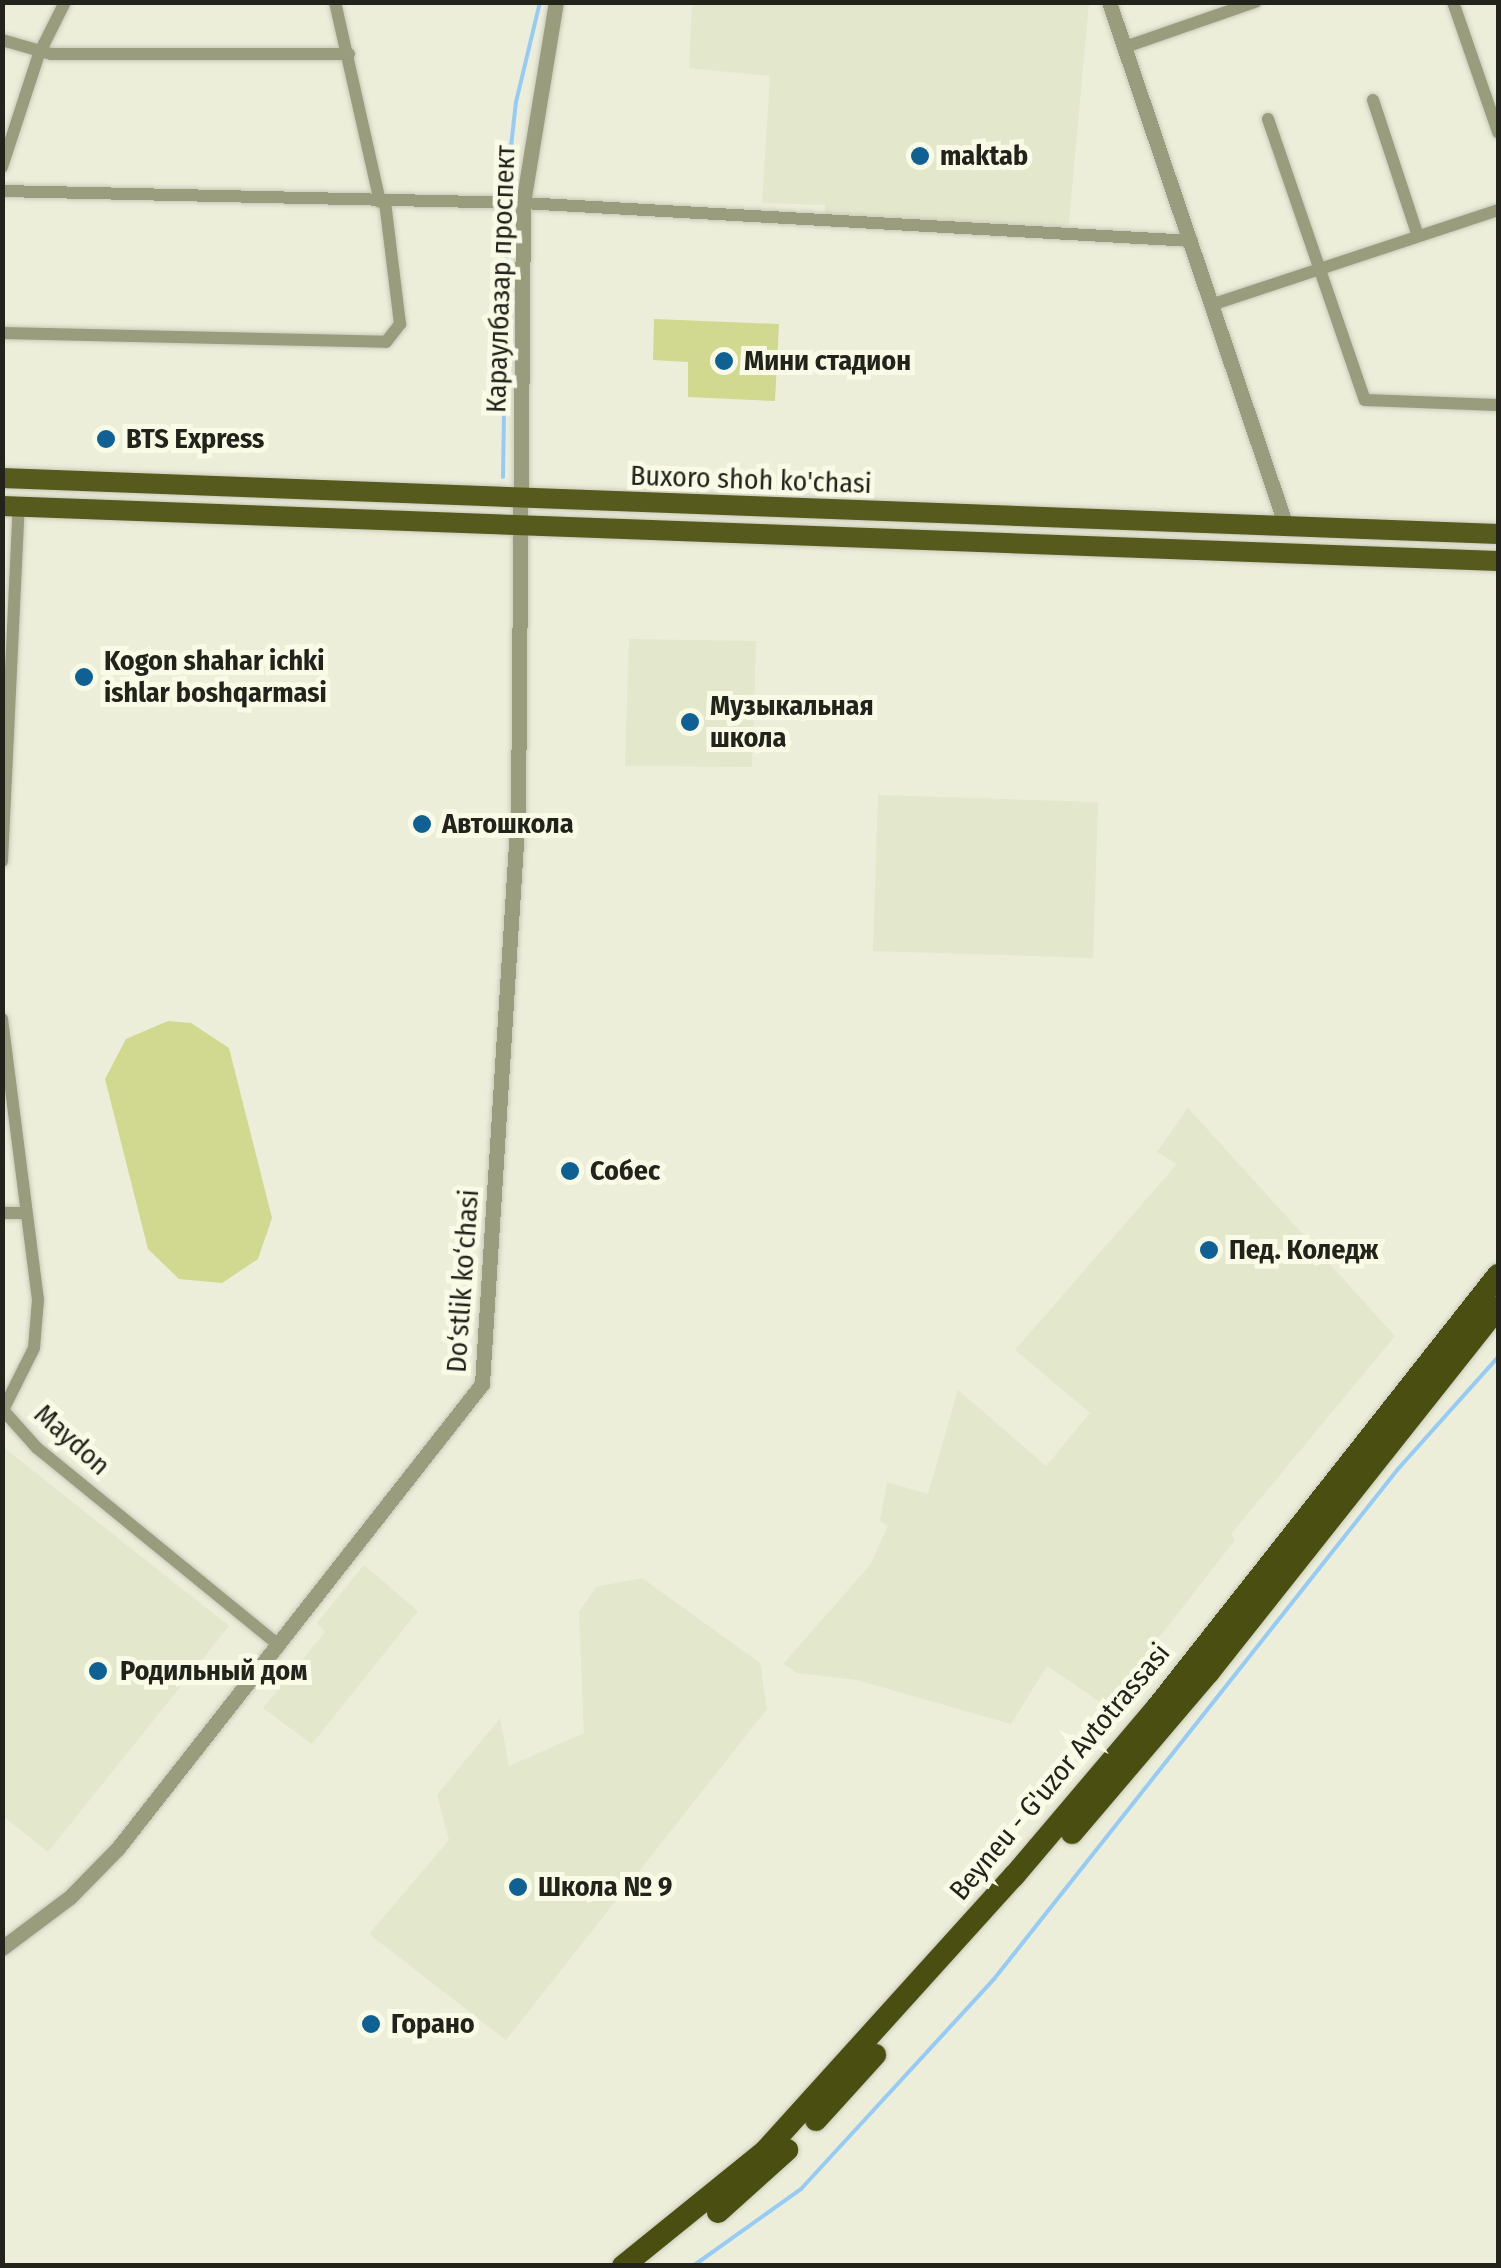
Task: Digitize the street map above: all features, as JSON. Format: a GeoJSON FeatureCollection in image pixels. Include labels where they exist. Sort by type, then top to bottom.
{"type":"FeatureCollection","features":[{"type":"Feature","properties":{"kind":"highway","name":"Beyneu - G'uzor Avtotrassasi"},"geometry":{"type":"LineString","coordinates":[[624,2266],[762,2155],[1014,1876],[1155,1710],[1498,1276]]}},
{"type":"Feature","properties":{"kind":"highway","name":"Beyneu - G'uzor Avtotrassasi"},"geometry":{"type":"LineString","coordinates":[[647,2266],[764,2174],[1026,1884],[1209,1672],[1498,1307]]}},
{"type":"Feature","properties":{"kind":"main road","name":"Buxoro shoh ko'chasi"},"geometry":{"type":"LineString","coordinates":[[11,479],[1498,534]]}},
{"type":"Feature","properties":{"kind":"main road"},"geometry":{"type":"LineString","coordinates":[[11,479],[11,507]]}},
{"type":"Feature","properties":{"kind":"main road","name":"Buxoro shoh ko'chasi"},"geometry":{"type":"LineString","coordinates":[[11,507],[1498,561]]}},
{"type":"Feature","properties":{"kind":"street"},"geometry":{"type":"LineString","coordinates":[[2,167],[39,54],[65,2]]}},
{"type":"Feature","properties":{"kind":"street"},"geometry":{"type":"LineString","coordinates":[[2,333],[386,342],[400,324],[382,202],[335,2]]}},
{"type":"Feature","properties":{"kind":"street","name":"Караулбазар проспект"},"geometry":{"type":"LineString","coordinates":[[520,500],[524,203],[556,2]]}},
{"type":"Feature","properties":{"kind":"street"},"geometry":{"type":"LineString","coordinates":[[1109,2],[1286,526]]}},
{"type":"Feature","properties":{"kind":"street"},"geometry":{"type":"LineString","coordinates":[[1124,48],[1255,2]]}},
{"type":"Feature","properties":{"kind":"street"},"geometry":{"type":"LineString","coordinates":[[1454,2],[1498,132]]}},
{"type":"Feature","properties":{"kind":"street"},"geometry":{"type":"LineString","coordinates":[[2,40],[39,54],[348,54]]}},
{"type":"Feature","properties":{"kind":"street"},"geometry":{"type":"LineString","coordinates":[[1373,100],[1418,236]]}},
{"type":"Feature","properties":{"kind":"street"},"geometry":{"type":"LineString","coordinates":[[1268,119],[1365,400],[1498,405]]}},
{"type":"Feature","properties":{"kind":"street"},"geometry":{"type":"LineString","coordinates":[[2,190],[524,203],[1192,241]]}},
{"type":"Feature","properties":{"kind":"street"},"geometry":{"type":"LineString","coordinates":[[1214,304],[1498,210]]}},
{"type":"Feature","properties":{"kind":"street","name":"Do‘stlik ko‘chasi"},"geometry":{"type":"LineString","coordinates":[[2,1948],[70,1897],[118,1848],[482,1384],[518,812],[520,500]]}},
{"type":"Feature","properties":{"kind":"street"},"geometry":{"type":"LineString","coordinates":[[2,861],[11,507]]}},
{"type":"Feature","properties":{"kind":"street","name":"Maydon"},"geometry":{"type":"LineString","coordinates":[[2,1019],[38,1300],[34,1348],[3,1410],[37,1448],[280,1646]]}},
{"type":"Feature","properties":{"kind":"street"},"geometry":{"type":"LineString","coordinates":[[2,1213],[26,1213]]}},
{"type":"Feature","properties":{"kind":"shaded area","name":"maktab"},"geometry":{"type":"Polygon","coordinates":[[[692,3],[1089,3],[1068,232],[825,218],[825,205],[762,203],[770,76],[689,68],[692,3]]]}},
{"type":"Feature","properties":{"kind":"shaded area","name":"Музыкальная школа"},"geometry":{"type":"Polygon","coordinates":[[[629,639],[756,641],[752,767],[625,766],[629,639]]]}},
{"type":"Feature","properties":{"kind":"shaded area"},"geometry":{"type":"Polygon","coordinates":[[[878,795],[1098,802],[1093,958],[873,951],[878,795]]]}},
{"type":"Feature","properties":{"kind":"shaded area"},"geometry":{"type":"Polygon","coordinates":[[[1188,1108],[1395,1336],[1231,1534],[1235,1540],[1106,1706],[1047,1666],[1011,1724],[857,1680],[797,1673],[783,1664],[870,1565],[888,1526],[880,1521],[887,1482],[928,1494],[958,1390],[1046,1466],[1090,1413],[1015,1350],[1177,1164],[1157,1152],[1188,1108]]]}},
{"type":"Feature","properties":{"kind":"shaded area","name":"Родильный дом"},"geometry":{"type":"Polygon","coordinates":[[[3,1447],[229,1626],[48,1852],[3,1816],[3,1447]]]}},
{"type":"Feature","properties":{"kind":"shaded area"},"geometry":{"type":"Polygon","coordinates":[[[364,1565],[418,1611],[312,1744],[263,1708],[325,1632],[317,1623],[364,1565]]]}},
{"type":"Feature","properties":{"kind":"shaded area","name":"Школа № 9"},"geometry":{"type":"Polygon","coordinates":[[[642,1578],[760,1663],[767,1709],[506,2040],[369,1934],[449,1840],[437,1795],[500,1718],[509,1766],[584,1733],[579,1612],[596,1587],[642,1578]]]}},
{"type":"Feature","properties":{"kind":"green space","name":"Мини стадион"},"geometry":{"type":"Polygon","coordinates":[[[654,319],[779,324],[775,401],[688,397],[688,362],[653,360],[654,319]]]}},
{"type":"Feature","properties":{"kind":"green space"},"geometry":{"type":"Polygon","coordinates":[[[168,1021],[191,1023],[229,1048],[272,1218],[258,1259],[222,1283],[179,1279],[148,1249],[105,1079],[126,1039],[168,1021]]]}},
{"type":"Feature","properties":{"kind":"waterway"},"geometry":{"type":"LineString","coordinates":[[507,183],[516,102],[540,2]]}},
{"type":"Feature","properties":{"kind":"waterway"},"geometry":{"type":"LineString","coordinates":[[503,477],[507,216]]}},
{"type":"Feature","properties":{"kind":"waterway"},"geometry":{"type":"LineString","coordinates":[[693,2266],[801,2189],[994,1979],[1398,1469],[1498,1357]]}},
{"type":"Feature","properties":{"kind":"place","name":"maktab"},"geometry":{"type":"Point","coordinates":[920,156]}},
{"type":"Feature","properties":{"kind":"place","name":"Мини стадион"},"geometry":{"type":"Point","coordinates":[724,361]}},
{"type":"Feature","properties":{"kind":"place","name":"BTS Express"},"geometry":{"type":"Point","coordinates":[106,439]}},
{"type":"Feature","properties":{"kind":"place","name":"Kogon shahar ichki ishlar boshqarmasi"},"geometry":{"type":"Point","coordinates":[84,677]}},
{"type":"Feature","properties":{"kind":"place","name":"Музыкальная школа"},"geometry":{"type":"Point","coordinates":[690,722]}},
{"type":"Feature","properties":{"kind":"place","name":"Автошкола"},"geometry":{"type":"Point","coordinates":[422,824]}},
{"type":"Feature","properties":{"kind":"place","name":"Собеc"},"geometry":{"type":"Point","coordinates":[570,1171]}},
{"type":"Feature","properties":{"kind":"place","name":"Пед. Коледж"},"geometry":{"type":"Point","coordinates":[1209,1250]}},
{"type":"Feature","properties":{"kind":"place","name":"Родильный дом"},"geometry":{"type":"Point","coordinates":[98,1671]}},
{"type":"Feature","properties":{"kind":"place","name":"Школа № 9"},"geometry":{"type":"Point","coordinates":[518,1887]}},
{"type":"Feature","properties":{"kind":"place","name":"Горано"},"geometry":{"type":"Point","coordinates":[371,2024]}}]}
